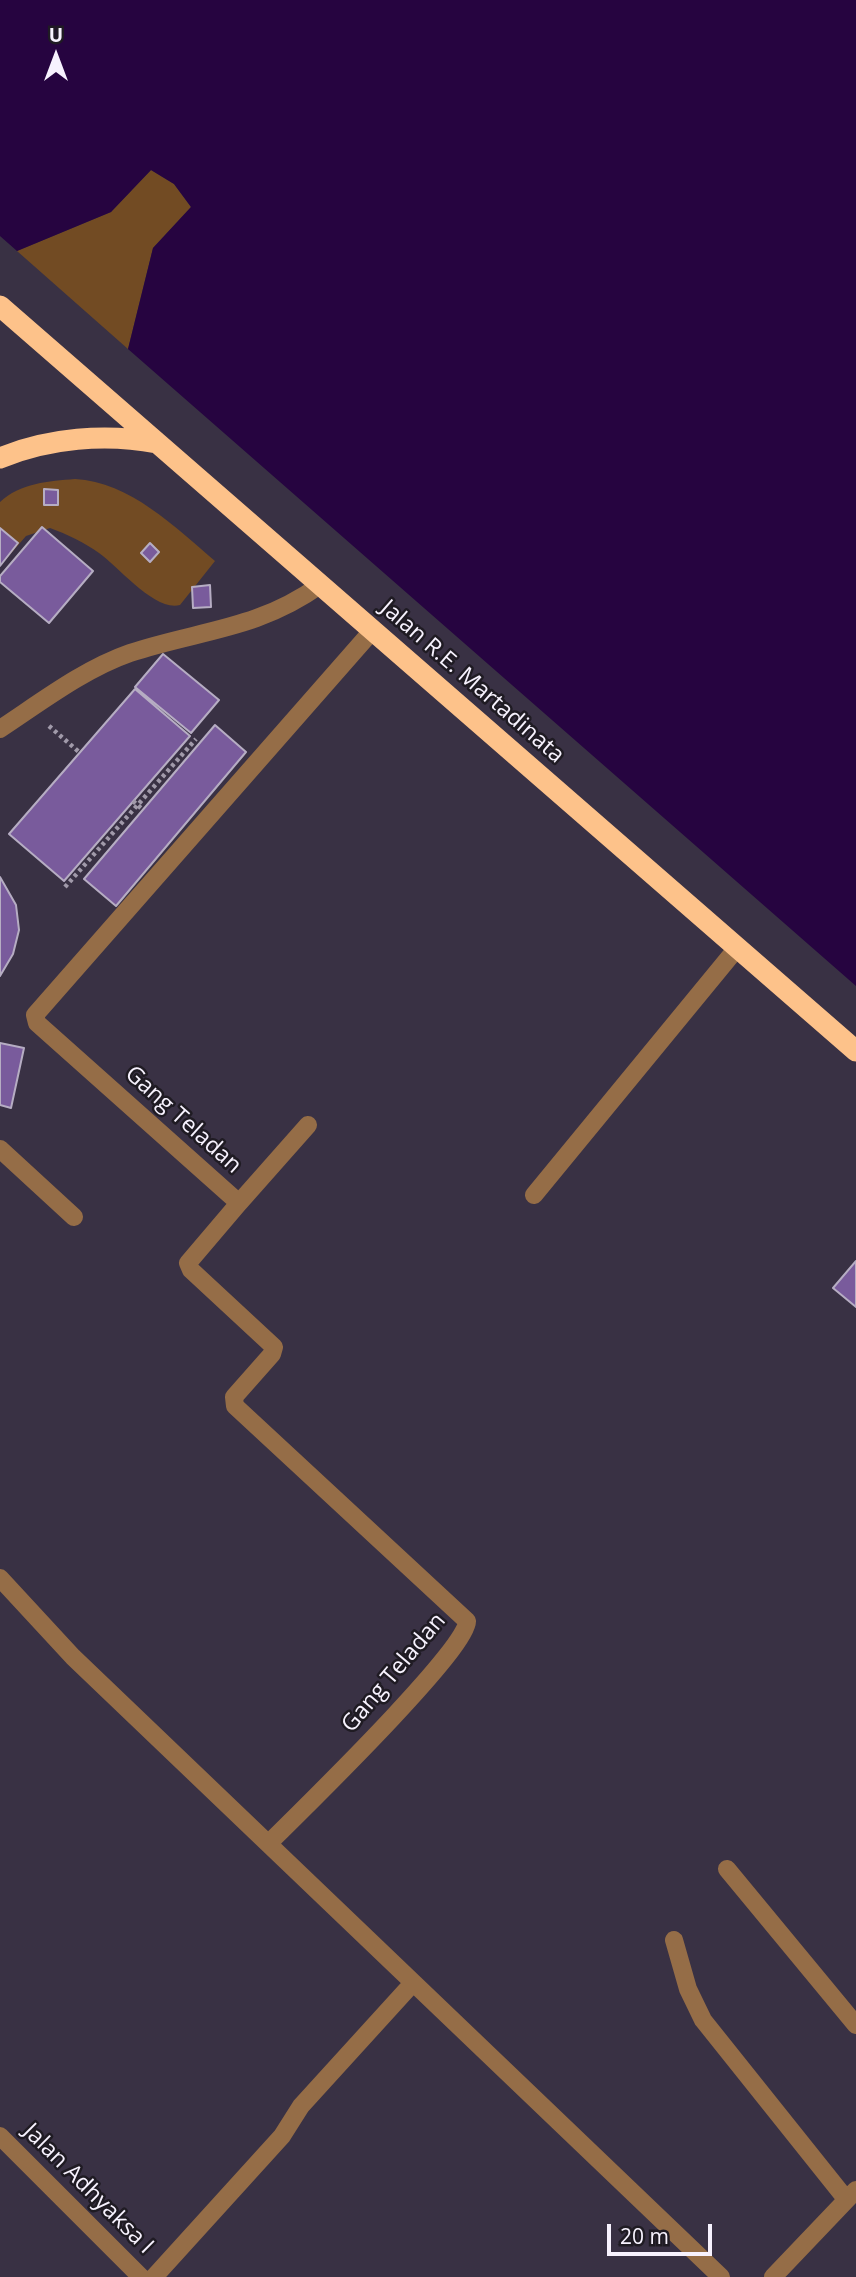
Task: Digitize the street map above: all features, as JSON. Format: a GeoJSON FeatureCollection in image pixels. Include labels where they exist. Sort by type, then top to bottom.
{"type":"FeatureCollection","features":[{"type":"Feature","properties":{"kind":"highway","name":"Jalan R.E. Martadinata"},"geometry":{"type":"LineString","coordinates":[[0,306],[856,1051]]}},
{"type":"Feature","properties":{"kind":"highway"},"geometry":{"type":"LineString","coordinates":[[0,458],[39,446],[90,438],[157,443]]}},
{"type":"Feature","properties":{"kind":"street"},"geometry":{"type":"LineString","coordinates":[[0,729],[128,654],[244,625],[271,614],[320,585]]}},
{"type":"Feature","properties":{"kind":"street","name":"Gang Teladan"},"geometry":{"type":"LineString","coordinates":[[269,1843],[423,1683],[465,1633],[468,1623],[234,1405],[234,1397],[272,1354],[274,1347],[191,1270],[188,1263],[239,1203],[37,1023],[35,1015],[372,631]]}},
{"type":"Feature","properties":{"kind":"street"},"geometry":{"type":"LineString","coordinates":[[534,1195],[737,948]]}},
{"type":"Feature","properties":{"kind":"street"},"geometry":{"type":"LineString","coordinates":[[239,1203],[308,1125]]}},
{"type":"Feature","properties":{"kind":"street"},"geometry":{"type":"LineString","coordinates":[[0,1149],[74,1217]]}},
{"type":"Feature","properties":{"kind":"street"},"geometry":{"type":"LineString","coordinates":[[0,1578],[73,1657],[721,2277]]}},
{"type":"Feature","properties":{"kind":"street"},"geometry":{"type":"LineString","coordinates":[[727,1869],[856,2025]]}},
{"type":"Feature","properties":{"kind":"street"},"geometry":{"type":"LineString","coordinates":[[674,1940],[688,1989],[702,2020],[851,2194],[773,2277]]}},
{"type":"Feature","properties":{"kind":"street"},"geometry":{"type":"LineString","coordinates":[[155,2277],[282,2136],[301,2106],[412,1984]]}},
{"type":"Feature","properties":{"kind":"street","name":"Jalan Adhyaksa I"},"geometry":{"type":"LineString","coordinates":[[0,2136],[141,2277]]}},
{"type":"Feature","properties":{"kind":"path"},"geometry":{"type":"LineString","coordinates":[[30,709],[79,752]]}},
{"type":"Feature","properties":{"kind":"path"},"geometry":{"type":"LineString","coordinates":[[65,887],[135,803],[196,738]]}},
{"type":"Feature","properties":{"kind":"path"},"geometry":{"type":"LineString","coordinates":[[135,803],[143,810]]}},
{"type":"Feature","properties":{"kind":"shaded area"},"geometry":{"type":"Polygon","coordinates":[[[0,0],[856,0],[856,986],[128,349],[153,248],[191,207],[174,184],[151,170],[111,212],[17,251],[0,236],[0,0]]]}},
{"type":"Feature","properties":{"kind":"shaded area"},"geometry":{"type":"Polygon","coordinates":[[[151,170],[174,184],[191,207],[153,248],[128,349],[17,251],[111,212],[151,170]]]}},
{"type":"Feature","properties":{"kind":"shaded area"},"geometry":{"type":"Polygon","coordinates":[[[75,479],[95,482],[133,497],[168,521],[215,561],[180,605],[160,602],[99,553],[50,528],[26,536],[0,566],[0,502],[26,487],[75,479]]]}},
{"type":"Feature","properties":{"kind":"building"},"geometry":{"type":"Polygon","coordinates":[[[44,489],[58,490],[58,505],[44,505],[44,489]]]}},
{"type":"Feature","properties":{"kind":"building"},"geometry":{"type":"Polygon","coordinates":[[[42,527],[93,571],[49,623],[0,582],[0,576],[42,527]]]}},
{"type":"Feature","properties":{"kind":"building"},"geometry":{"type":"Polygon","coordinates":[[[0,528],[18,543],[0,566],[0,528]]]}},
{"type":"Feature","properties":{"kind":"building"},"geometry":{"type":"Polygon","coordinates":[[[150,543],[159,552],[150,562],[141,553],[150,543]]]}},
{"type":"Feature","properties":{"kind":"building"},"geometry":{"type":"Polygon","coordinates":[[[210,585],[211,607],[193,608],[192,587],[210,585]]]}},
{"type":"Feature","properties":{"kind":"building"},"geometry":{"type":"Polygon","coordinates":[[[163,654],[219,700],[191,733],[135,687],[163,654]]]}},
{"type":"Feature","properties":{"kind":"building"},"geometry":{"type":"Polygon","coordinates":[[[135,689],[190,736],[64,881],[9,834],[135,689]]]}},
{"type":"Feature","properties":{"kind":"building"},"geometry":{"type":"Polygon","coordinates":[[[215,725],[246,752],[116,906],[84,879],[215,725]]]}},
{"type":"Feature","properties":{"kind":"building"},"geometry":{"type":"Polygon","coordinates":[[[0,877],[16,905],[19,930],[13,954],[0,976],[0,877]]]}},
{"type":"Feature","properties":{"kind":"building"},"geometry":{"type":"Polygon","coordinates":[[[0,1043],[24,1048],[11,1108],[0,1105],[0,1043]]]}},
{"type":"Feature","properties":{"kind":"building"},"geometry":{"type":"Polygon","coordinates":[[[856,1261],[856,1307],[833,1288],[856,1261]]]}}]}
